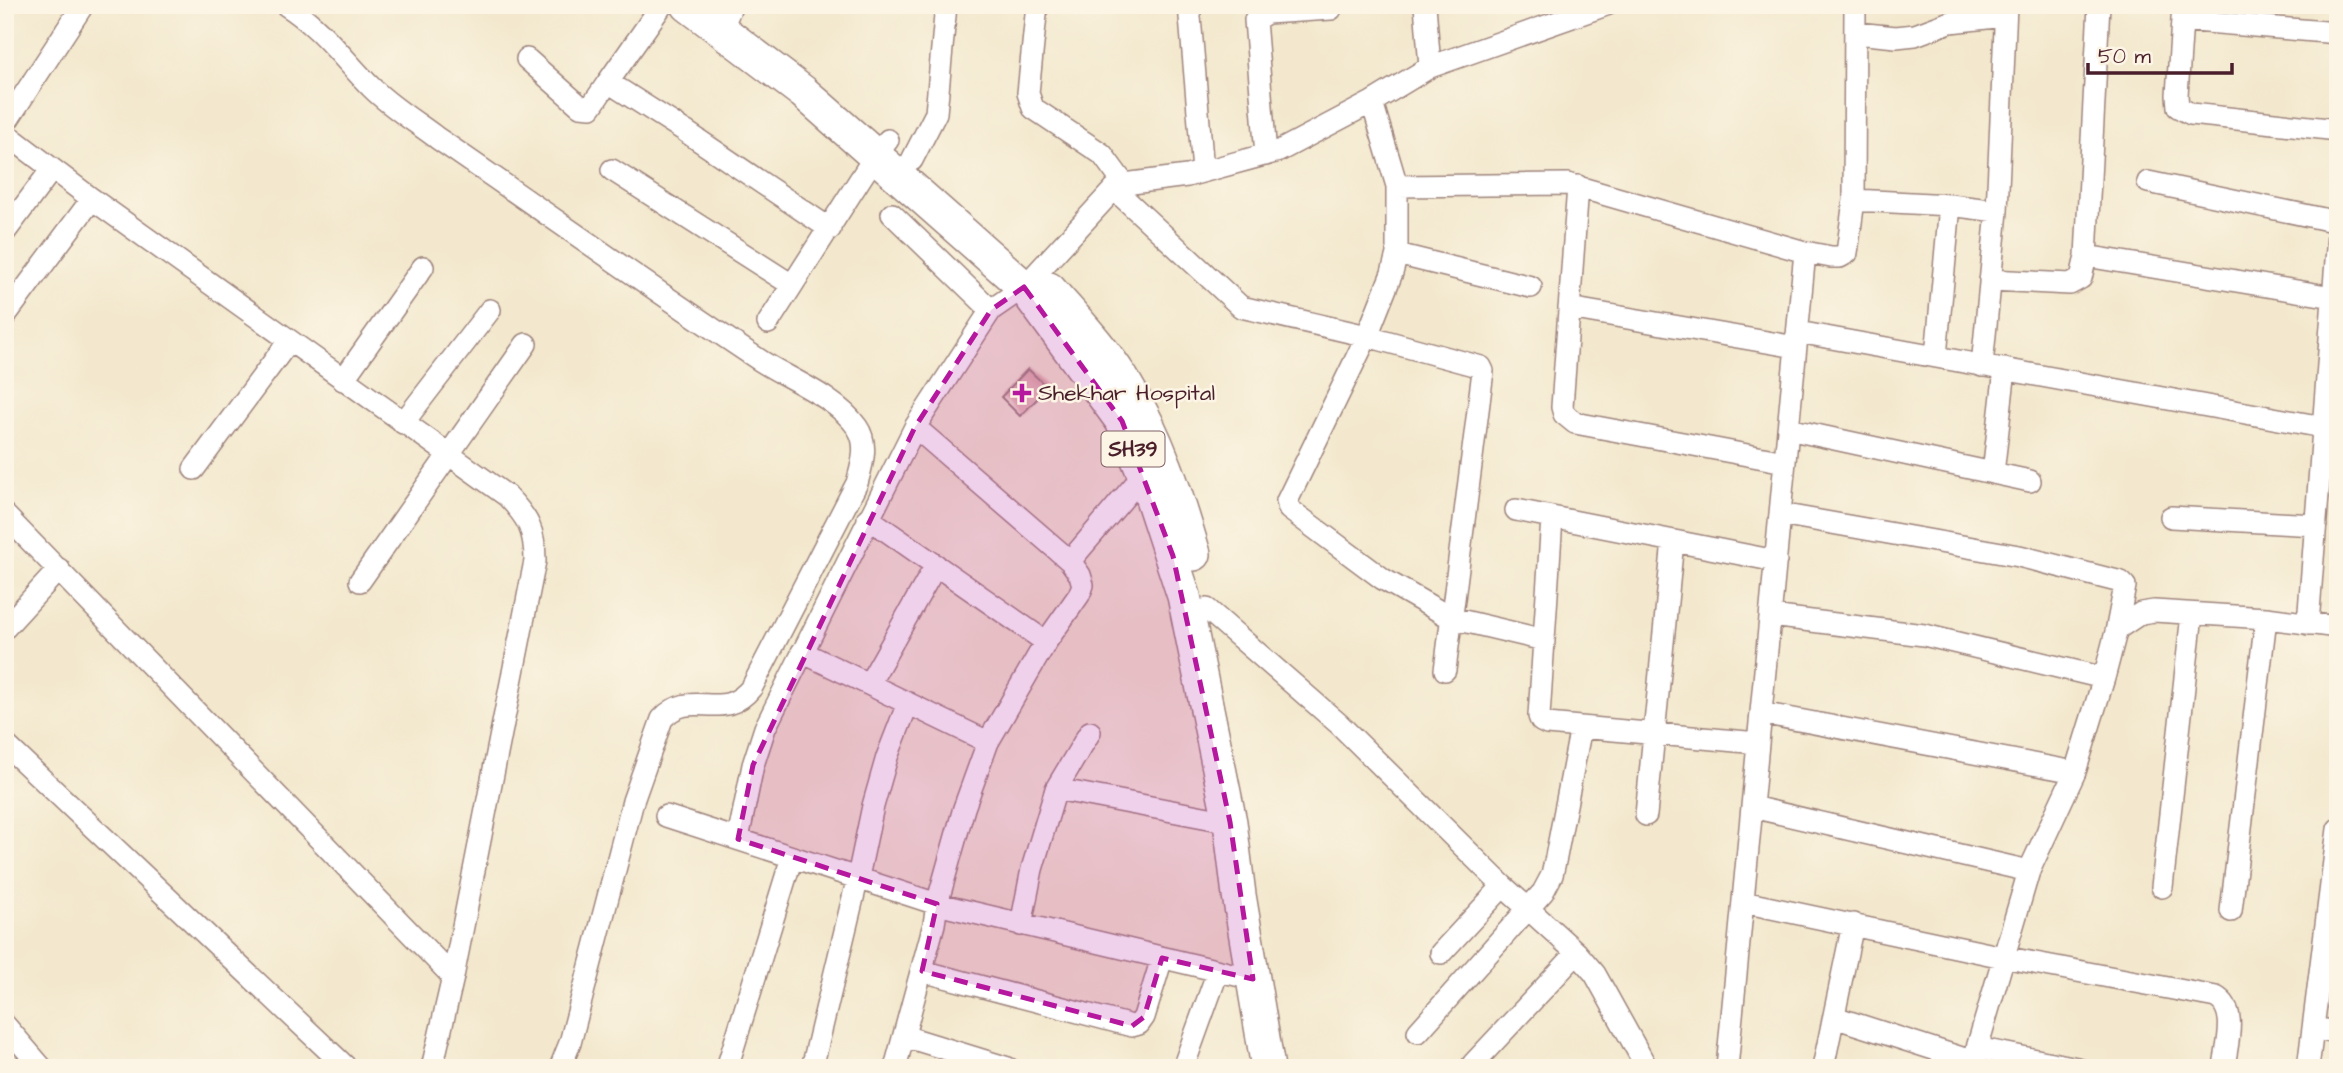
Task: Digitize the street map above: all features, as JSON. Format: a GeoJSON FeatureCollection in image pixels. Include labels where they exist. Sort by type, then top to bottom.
{"type":"FeatureCollection","features":[{"type":"Feature","properties":{"kind":"main road","name":"SH39"},"geometry":{"type":"LineString","coordinates":[[688,5],[726,13],[803,92],[892,152],[1097,345],[1126,385],[1164,464],[1181,510],[1207,609],[1232,716],[1288,1068]]}},
{"type":"Feature","properties":{"kind":"main road","name":"SH39"},"geometry":{"type":"LineString","coordinates":[[1030,281],[1122,421],[1144,474],[1184,596],[1230,822],[1268,1068]]}},
{"type":"Feature","properties":{"kind":"street"},"geometry":{"type":"LineString","coordinates":[[5,124],[83,5]]}},
{"type":"Feature","properties":{"kind":"street"},"geometry":{"type":"LineString","coordinates":[[286,5],[322,32],[373,89],[417,122],[763,362],[847,415],[860,432],[864,446],[864,459],[857,483],[752,687],[743,699],[733,704],[680,705],[671,709],[662,719],[633,801],[560,1068]]}},
{"type":"Feature","properties":{"kind":"street"},"geometry":{"type":"LineString","coordinates":[[527,60],[580,106],[591,107],[662,5]]}},
{"type":"Feature","properties":{"kind":"street"},"geometry":{"type":"LineString","coordinates":[[768,323],[830,229],[892,152],[936,113],[946,5]]}},
{"type":"Feature","properties":{"kind":"street"},"geometry":{"type":"LineString","coordinates":[[1037,5],[1028,93],[1033,108],[1102,154],[1119,186],[1241,307],[1478,365],[1483,371],[1445,670]]}},
{"type":"Feature","properties":{"kind":"street"},"geometry":{"type":"LineString","coordinates":[[1189,5],[1203,172]]}},
{"type":"Feature","properties":{"kind":"street"},"geometry":{"type":"LineString","coordinates":[[1425,5],[1430,67]]}},
{"type":"Feature","properties":{"kind":"street"},"geometry":{"type":"LineString","coordinates":[[738,839],[753,765],[765,727],[915,427],[991,310],[1030,281],[1119,186],[1203,172],[1266,155],[1298,143],[1430,67],[1606,5]]}},
{"type":"Feature","properties":{"kind":"street"},"geometry":{"type":"LineString","coordinates":[[1397,186],[1568,184],[1805,252],[1840,257],[1847,253],[1854,200],[1855,5]]}},
{"type":"Feature","properties":{"kind":"street"},"geometry":{"type":"LineString","coordinates":[[1990,280],[2070,284],[2081,278],[2086,256],[2099,5]]}},
{"type":"Feature","properties":{"kind":"street"},"geometry":{"type":"LineString","coordinates":[[1266,155],[1255,20],[1259,15],[1267,13],[1331,9]]}},
{"type":"Feature","properties":{"kind":"street"},"geometry":{"type":"LineString","coordinates":[[1856,33],[1896,37],[1915,35],[1950,22],[2006,11],[1997,211],[1982,366]]}},
{"type":"Feature","properties":{"kind":"street"},"geometry":{"type":"LineString","coordinates":[[2338,33],[2183,13],[2177,95],[2178,107],[2191,114],[2338,130]]}},
{"type":"Feature","properties":{"kind":"street"},"geometry":{"type":"LineString","coordinates":[[608,82],[830,229]]}},
{"type":"Feature","properties":{"kind":"street"},"geometry":{"type":"LineString","coordinates":[[1372,102],[1397,186],[1396,254],[1392,273],[1367,336],[1311,449],[1288,505],[1293,513],[1384,579],[1451,618],[1544,640]]}},
{"type":"Feature","properties":{"kind":"street"},"geometry":{"type":"LineString","coordinates":[[5,133],[342,380],[507,496],[524,514],[532,529],[535,561],[453,977],[432,1068]]}},
{"type":"Feature","properties":{"kind":"street"},"geometry":{"type":"LineString","coordinates":[[5,232],[52,169]]}},
{"type":"Feature","properties":{"kind":"street"},"geometry":{"type":"LineString","coordinates":[[612,170],[792,285]]}},
{"type":"Feature","properties":{"kind":"street"},"geometry":{"type":"LineString","coordinates":[[2148,181],[2338,222]]}},
{"type":"Feature","properties":{"kind":"street"},"geometry":{"type":"LineString","coordinates":[[1578,187],[1562,407],[1569,419],[1575,423],[1785,462]]}},
{"type":"Feature","properties":{"kind":"street"},"geometry":{"type":"LineString","coordinates":[[5,316],[92,199]]}},
{"type":"Feature","properties":{"kind":"street"},"geometry":{"type":"LineString","coordinates":[[1854,200],[1950,205],[1997,211]]}},
{"type":"Feature","properties":{"kind":"street"},"geometry":{"type":"LineString","coordinates":[[1936,356],[1950,205]]}},
{"type":"Feature","properties":{"kind":"street"},"geometry":{"type":"LineString","coordinates":[[892,214],[991,310]]}},
{"type":"Feature","properties":{"kind":"street"},"geometry":{"type":"LineString","coordinates":[[2308,624],[2323,427],[2332,380],[2338,235]]}},
{"type":"Feature","properties":{"kind":"street"},"geometry":{"type":"LineString","coordinates":[[1727,1068],[1805,252]]}},
{"type":"Feature","properties":{"kind":"street"},"geometry":{"type":"LineString","coordinates":[[1396,254],[1531,287]]}},
{"type":"Feature","properties":{"kind":"street"},"geometry":{"type":"LineString","coordinates":[[2086,256],[2335,289]]}},
{"type":"Feature","properties":{"kind":"street"},"geometry":{"type":"LineString","coordinates":[[342,380],[423,267]]}},
{"type":"Feature","properties":{"kind":"street"},"geometry":{"type":"LineString","coordinates":[[1569,309],[1936,356],[2323,427]]}},
{"type":"Feature","properties":{"kind":"street"},"geometry":{"type":"LineString","coordinates":[[403,423],[490,310]]}},
{"type":"Feature","properties":{"kind":"street"},"geometry":{"type":"LineString","coordinates":[[194,469],[289,341]]}},
{"type":"Feature","properties":{"kind":"street"},"geometry":{"type":"LineString","coordinates":[[360,582],[526,344]]}},
{"type":"Feature","properties":{"kind":"street"},"geometry":{"type":"LineString","coordinates":[[1993,473],[2005,369]]}},
{"type":"Feature","properties":{"kind":"street"},"geometry":{"type":"LineString","coordinates":[[895,1068],[964,808],[988,742],[1046,642],[1079,596],[1083,585],[1080,575],[1070,561],[915,427]]}},
{"type":"Feature","properties":{"kind":"street"},"geometry":{"type":"LineString","coordinates":[[1788,429],[2030,481]]}},
{"type":"Feature","properties":{"kind":"street"},"geometry":{"type":"LineString","coordinates":[[1070,561],[1144,474]]}},
{"type":"Feature","properties":{"kind":"street"},"geometry":{"type":"LineString","coordinates":[[1516,510],[1776,561]]}},
{"type":"Feature","properties":{"kind":"street"},"geometry":{"type":"LineString","coordinates":[[1780,514],[2019,556],[2121,582],[2125,586],[2104,678],[2075,772],[2029,871],[1972,1059]]}},
{"type":"Feature","properties":{"kind":"street"},"geometry":{"type":"LineString","coordinates":[[5,515],[453,977]]}},
{"type":"Feature","properties":{"kind":"street"},"geometry":{"type":"LineString","coordinates":[[2171,517],[2316,525]]}},
{"type":"Feature","properties":{"kind":"street"},"geometry":{"type":"LineString","coordinates":[[868,518],[1046,642]]}},
{"type":"Feature","properties":{"kind":"street"},"geometry":{"type":"LineString","coordinates":[[1552,518],[1539,716],[1541,722],[1759,743]]}},
{"type":"Feature","properties":{"kind":"street"},"geometry":{"type":"LineString","coordinates":[[1646,815],[1673,541]]}},
{"type":"Feature","properties":{"kind":"street"},"geometry":{"type":"LineString","coordinates":[[869,684],[936,565]]}},
{"type":"Feature","properties":{"kind":"street"},"geometry":{"type":"LineString","coordinates":[[5,628],[59,569]]}},
{"type":"Feature","properties":{"kind":"street"},"geometry":{"type":"LineString","coordinates":[[1207,609],[1339,724],[1503,886],[1577,953],[1595,974],[1647,1068]]}},
{"type":"Feature","properties":{"kind":"street"},"geometry":{"type":"LineString","coordinates":[[2117,629],[2141,613],[2148,612],[2266,618],[2338,627]]}},
{"type":"Feature","properties":{"kind":"street"},"geometry":{"type":"LineString","coordinates":[[2162,887],[2192,614]]}},
{"type":"Feature","properties":{"kind":"street"},"geometry":{"type":"LineString","coordinates":[[1770,616],[1924,635],[2104,678]]}},
{"type":"Feature","properties":{"kind":"street"},"geometry":{"type":"LineString","coordinates":[[2231,911],[2266,618]]}},
{"type":"Feature","properties":{"kind":"street"},"geometry":{"type":"LineString","coordinates":[[802,652],[988,742]]}},
{"type":"Feature","properties":{"kind":"street"},"geometry":{"type":"LineString","coordinates":[[812,1068],[876,794],[908,703]]}},
{"type":"Feature","properties":{"kind":"street"},"geometry":{"type":"LineString","coordinates":[[1761,713],[2075,772]]}},
{"type":"Feature","properties":{"kind":"street"},"geometry":{"type":"LineString","coordinates":[[1418,1032],[1543,892],[1552,875],[1581,727]]}},
{"type":"Feature","properties":{"kind":"street"},"geometry":{"type":"LineString","coordinates":[[1021,925],[1032,869],[1056,789],[1090,732]]}},
{"type":"Feature","properties":{"kind":"street"},"geometry":{"type":"LineString","coordinates":[[5,744],[347,1068]]}},
{"type":"Feature","properties":{"kind":"street"},"geometry":{"type":"LineString","coordinates":[[1056,789],[1230,822]]}},
{"type":"Feature","properties":{"kind":"street"},"geometry":{"type":"LineString","coordinates":[[1752,807],[2029,871]]}},
{"type":"Feature","properties":{"kind":"street"},"geometry":{"type":"LineString","coordinates":[[666,816],[937,904],[1253,979]]}},
{"type":"Feature","properties":{"kind":"street"},"geometry":{"type":"LineString","coordinates":[[2308,1068],[2338,829]]}},
{"type":"Feature","properties":{"kind":"street"},"geometry":{"type":"LineString","coordinates":[[727,1068],[792,857]]}},
{"type":"Feature","properties":{"kind":"street"},"geometry":{"type":"LineString","coordinates":[[1441,953],[1503,886]]}},
{"type":"Feature","properties":{"kind":"street"},"geometry":{"type":"LineString","coordinates":[[1743,902],[2003,957],[2216,997],[2229,1009],[2224,1068]]}},
{"type":"Feature","properties":{"kind":"street"},"geometry":{"type":"LineString","coordinates":[[1823,1068],[1853,924]]}},
{"type":"Feature","properties":{"kind":"street"},"geometry":{"type":"LineString","coordinates":[[1473,1064],[1577,953]]}},
{"type":"Feature","properties":{"kind":"street"},"geometry":{"type":"LineString","coordinates":[[922,971],[1132,1026],[1139,1024],[1144,1017],[1162,958]]}},
{"type":"Feature","properties":{"kind":"street"},"geometry":{"type":"LineString","coordinates":[[1183,1068],[1218,971]]}},
{"type":"Feature","properties":{"kind":"street"},"geometry":{"type":"LineString","coordinates":[[1834,1017],[1972,1059],[2077,1068]]}},
{"type":"Feature","properties":{"kind":"street"},"geometry":{"type":"LineString","coordinates":[[5,1025],[42,1068]]}},
{"type":"Feature","properties":{"kind":"street"},"geometry":{"type":"LineString","coordinates":[[2313,1029],[2338,1031]]}},
{"type":"Feature","properties":{"kind":"street"},"geometry":{"type":"LineString","coordinates":[[904,1035],[1008,1068]]}},
{"type":"Feature","properties":{"kind":"highlighted area"},"geometry":{"type":"Polygon","coordinates":[[[1024,287],[1122,421],[1173,556],[1230,822],[1253,979],[1162,958],[1144,1017],[1132,1026],[922,971],[937,904],[738,839],[753,765],[915,427],[991,310],[1024,287]]]}},
{"type":"Feature","properties":{"kind":"building"},"geometry":{"type":"Polygon","coordinates":[[[1028,369],[1048,388],[1020,416],[1001,397],[1028,369]]]}},
{"type":"Feature","properties":{"kind":"place","name":"Shekhar Hospital"},"geometry":{"type":"Point","coordinates":[1022,393]}}]}
